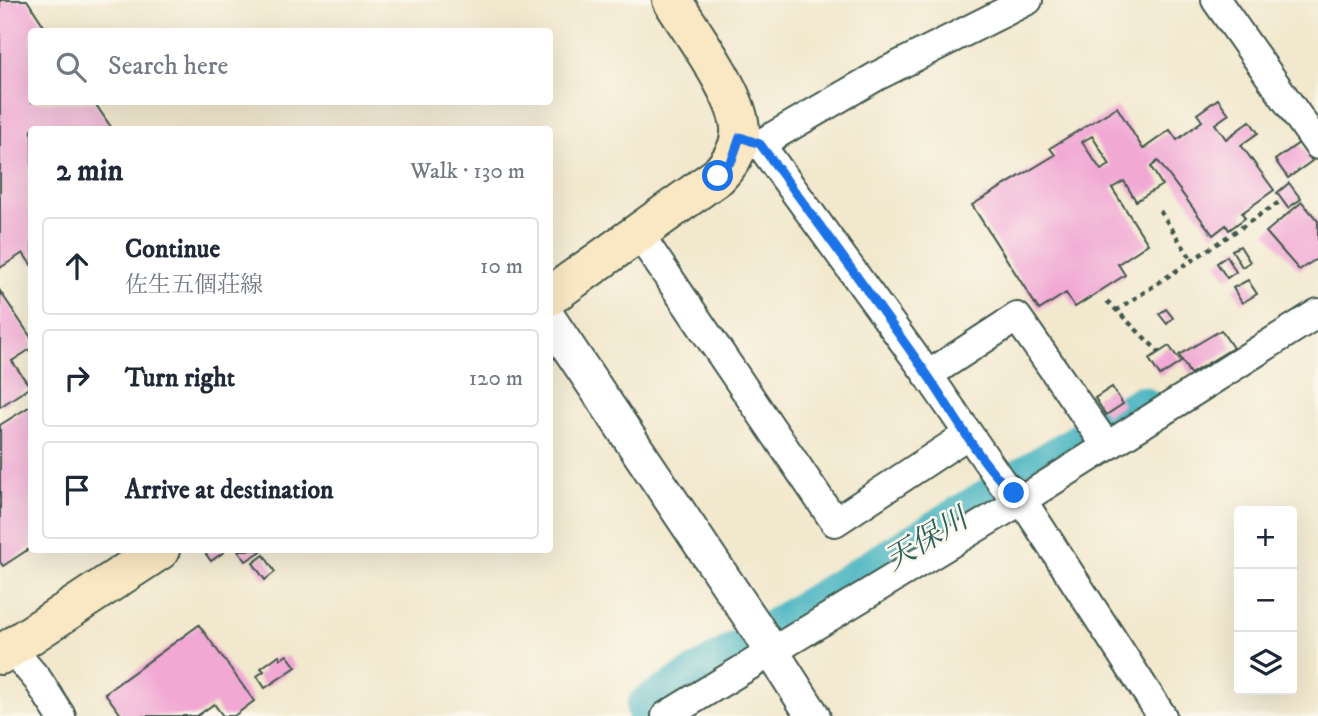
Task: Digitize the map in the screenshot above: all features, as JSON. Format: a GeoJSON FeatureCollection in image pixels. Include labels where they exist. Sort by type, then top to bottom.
{"type":"FeatureCollection","features":[{"type":"Feature","properties":{"kind":"main road"},"geometry":{"type":"LineString","coordinates":[[553,294],[718,176],[750,140],[740,124],[731,95],[672,0]]}},
{"type":"Feature","properties":{"kind":"main road"},"geometry":{"type":"LineString","coordinates":[[3,645],[155,553]]}},
{"type":"Feature","properties":{"kind":"street"},"geometry":{"type":"LineString","coordinates":[[1028,0],[750,140],[928,375],[967,435],[1013,492],[1161,716]]}},
{"type":"Feature","properties":{"kind":"street"},"geometry":{"type":"LineString","coordinates":[[1216,0],[1318,145]]}},
{"type":"Feature","properties":{"kind":"street"},"geometry":{"type":"LineString","coordinates":[[639,234],[835,522],[967,435]]}},
{"type":"Feature","properties":{"kind":"street"},"geometry":{"type":"LineString","coordinates":[[666,716],[766,642],[1101,437],[1318,313]]}},
{"type":"Feature","properties":{"kind":"street"},"geometry":{"type":"LineString","coordinates":[[928,375],[1017,317],[1101,437]]}},
{"type":"Feature","properties":{"kind":"street"},"geometry":{"type":"LineString","coordinates":[[553,324],[813,716]]}},
{"type":"Feature","properties":{"kind":"street"},"geometry":{"type":"LineString","coordinates":[[3,645],[38,680],[61,716]]}},
{"type":"Feature","properties":{"kind":"path"},"geometry":{"type":"LineString","coordinates":[[1116,311],[1281,201]]}},
{"type":"Feature","properties":{"kind":"path"},"geometry":{"type":"LineString","coordinates":[[1160,211],[1192,260]]}},
{"type":"Feature","properties":{"kind":"path"},"geometry":{"type":"LineString","coordinates":[[1107,301],[1159,352]]}},
{"type":"Feature","properties":{"kind":"building"},"geometry":{"type":"Polygon","coordinates":[[[0,0],[27,0],[45,28],[28,28],[28,105],[96,105],[110,126],[28,126],[28,260],[23,253],[0,268],[0,0]]]}},
{"type":"Feature","properties":{"kind":"building"},"geometry":{"type":"Polygon","coordinates":[[[1218,99],[1229,114],[1215,124],[1226,139],[1250,121],[1258,133],[1241,145],[1274,190],[1242,213],[1245,218],[1229,230],[1226,225],[1213,235],[1158,161],[1151,167],[1162,185],[1136,201],[1124,181],[1112,188],[1148,244],[1118,264],[1125,275],[1075,307],[1066,293],[1039,310],[972,205],[1055,155],[1050,148],[1117,107],[1143,149],[1170,130],[1177,140],[1202,121],[1197,114],[1218,99]],[[1092,136],[1082,142],[1101,170],[1110,165],[1092,136]]]}},
{"type":"Feature","properties":{"kind":"building"},"geometry":{"type":"Polygon","coordinates":[[[1299,143],[1312,161],[1288,178],[1275,160],[1299,143]]]}},
{"type":"Feature","properties":{"kind":"building"},"geometry":{"type":"Polygon","coordinates":[[[1289,183],[1301,199],[1288,208],[1277,193],[1289,183]]]}},
{"type":"Feature","properties":{"kind":"building"},"geometry":{"type":"Polygon","coordinates":[[[1302,202],[1318,221],[1318,258],[1299,270],[1266,232],[1302,202]]]}},
{"type":"Feature","properties":{"kind":"building"},"geometry":{"type":"Polygon","coordinates":[[[1240,246],[1250,262],[1242,267],[1232,250],[1240,246]]]}},
{"type":"Feature","properties":{"kind":"building"},"geometry":{"type":"Polygon","coordinates":[[[1227,256],[1236,272],[1227,278],[1217,263],[1227,256]]]}},
{"type":"Feature","properties":{"kind":"building"},"geometry":{"type":"Polygon","coordinates":[[[1248,280],[1257,294],[1242,303],[1233,288],[1248,280]]]}},
{"type":"Feature","properties":{"kind":"building"},"geometry":{"type":"Polygon","coordinates":[[[0,291],[28,333],[28,351],[12,361],[28,384],[28,388],[0,407],[0,291]]]}},
{"type":"Feature","properties":{"kind":"building"},"geometry":{"type":"Polygon","coordinates":[[[1166,309],[1173,318],[1167,324],[1159,314],[1166,309]]]}},
{"type":"Feature","properties":{"kind":"building"},"geometry":{"type":"Polygon","coordinates":[[[1221,330],[1233,348],[1190,374],[1179,355],[1221,330]]]}},
{"type":"Feature","properties":{"kind":"building"},"geometry":{"type":"Polygon","coordinates":[[[1169,346],[1181,362],[1160,376],[1149,359],[1169,346]]]}},
{"type":"Feature","properties":{"kind":"building"},"geometry":{"type":"Polygon","coordinates":[[[1112,387],[1123,404],[1106,415],[1095,398],[1112,387]]]}},
{"type":"Feature","properties":{"kind":"building"},"geometry":{"type":"Polygon","coordinates":[[[28,408],[28,550],[3,566],[0,562],[0,425],[28,408]]]}},
{"type":"Feature","properties":{"kind":"building"},"geometry":{"type":"Polygon","coordinates":[[[205,553],[223,553],[211,561],[205,553]]]}},
{"type":"Feature","properties":{"kind":"building"},"geometry":{"type":"Polygon","coordinates":[[[240,553],[258,553],[246,561],[240,553]]]}},
{"type":"Feature","properties":{"kind":"building"},"geometry":{"type":"Polygon","coordinates":[[[264,555],[275,572],[265,580],[253,563],[264,555]]]}},
{"type":"Feature","properties":{"kind":"building"},"geometry":{"type":"Polygon","coordinates":[[[199,625],[254,701],[234,716],[223,716],[214,704],[197,716],[122,716],[105,693],[199,625]]]}},
{"type":"Feature","properties":{"kind":"building"},"geometry":{"type":"Polygon","coordinates":[[[279,655],[281,659],[287,655],[296,667],[265,688],[257,676],[264,671],[261,668],[279,655]]]}},
{"type":"Feature","properties":{"kind":"waterway","name":"天保川"},"geometry":{"type":"LineString","coordinates":[[653,716],[649,708],[1141,409]]}},
{"type":"Feature","properties":{"kind":"route"},"geometry":{"type":"LineString","coordinates":[[718,176],[732,160],[740,137],[760,144],[928,375],[967,435],[1003,484],[1014,493]]}}]}
